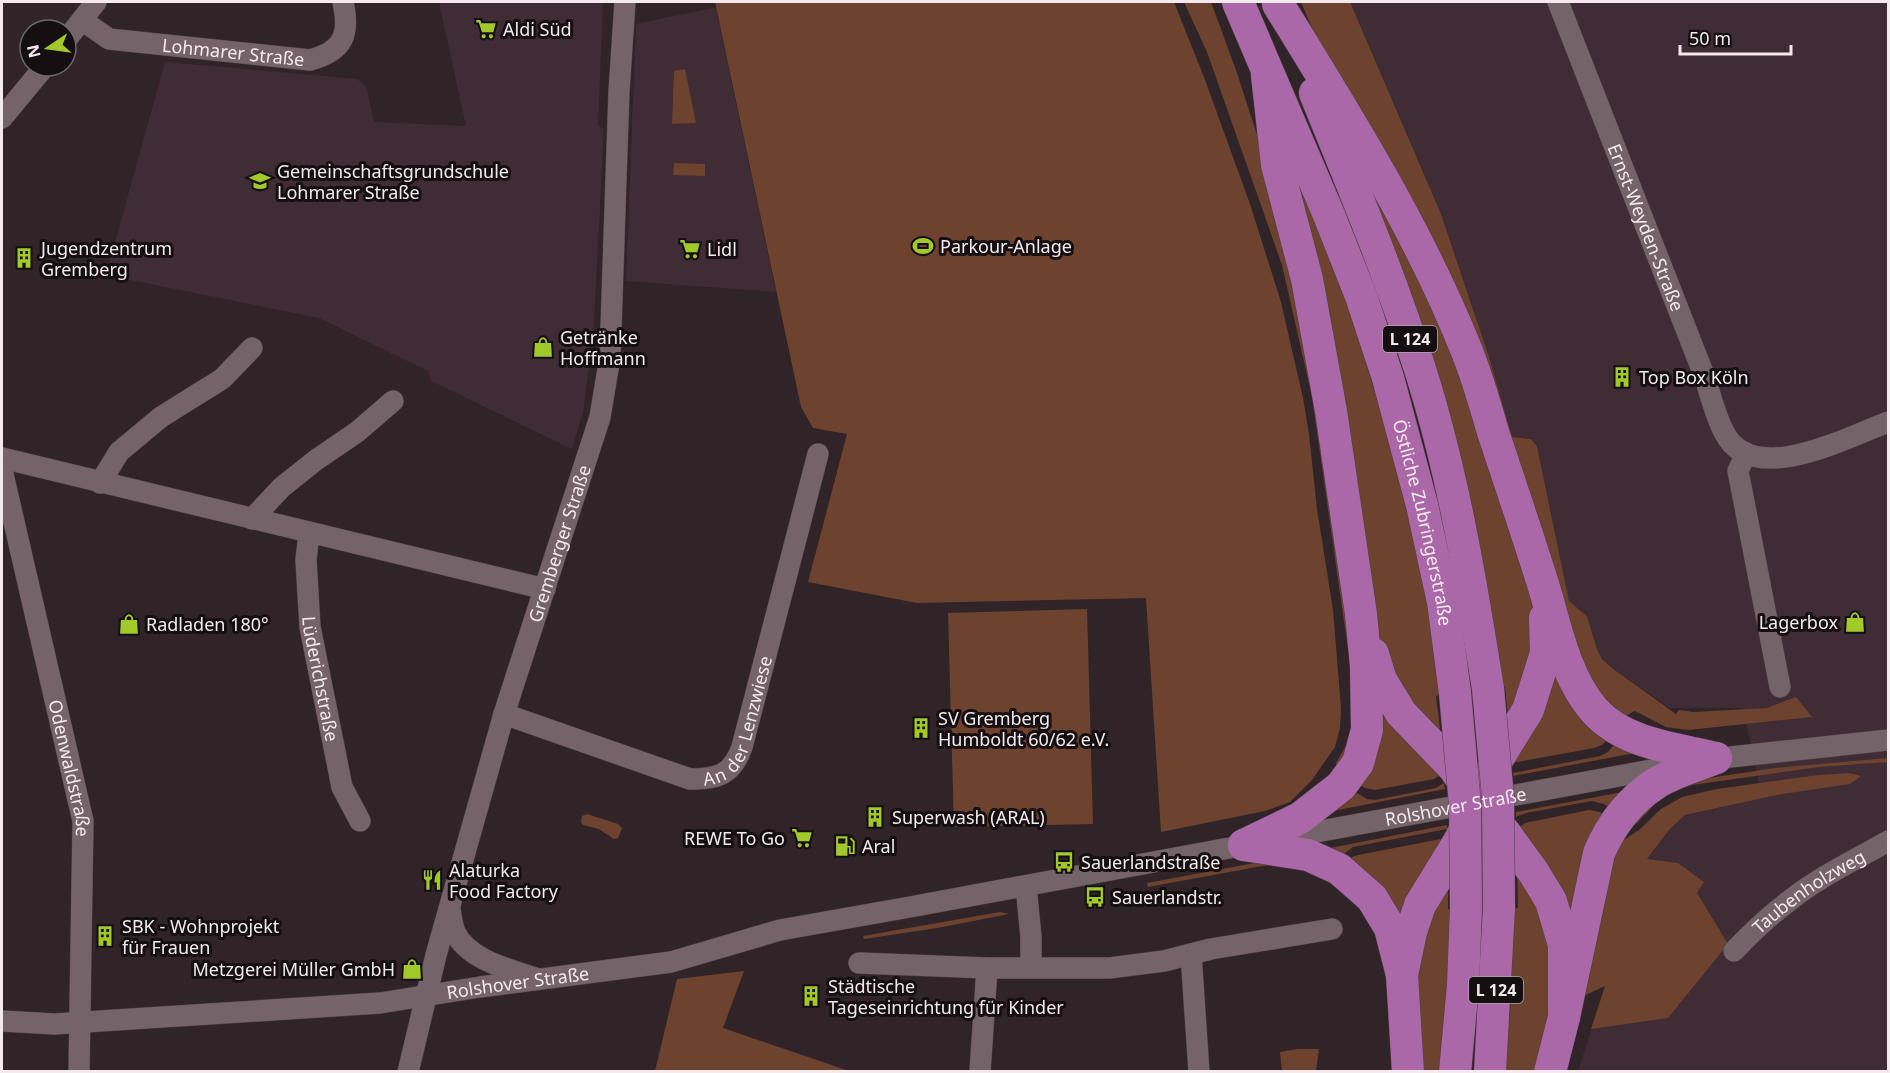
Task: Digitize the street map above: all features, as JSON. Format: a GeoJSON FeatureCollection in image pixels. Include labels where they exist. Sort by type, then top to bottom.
{"type":"FeatureCollection","features":[{"type":"Feature","properties":{"kind":"highway","name":"Östliche Zubringerstraße"},"geometry":{"type":"LineString","coordinates":[[1238,2],[1361,296],[1388,378],[1422,505],[1443,603],[1455,693],[1465,805],[1466,908],[1463,985],[1455,1071]]}},
{"type":"Feature","properties":{"kind":"highway","name":"Östliche Zubringerstraße"},"geometry":{"type":"LineString","coordinates":[[1278,3],[1360,202],[1393,287],[1421,370],[1452,488],[1473,592],[1488,689],[1498,797],[1499,908],[1490,1071]]}},
{"type":"Feature","properties":{"kind":"highway"},"geometry":{"type":"LineString","coordinates":[[1278,3],[1354,127],[1431,269],[1467,351],[1570,668],[1582,693],[1594,711],[1618,731],[1640,740],[1716,758]]}},
{"type":"Feature","properties":{"kind":"highway"},"geometry":{"type":"LineString","coordinates":[[1244,845],[1300,818],[1341,786],[1358,763],[1367,730],[1366,666],[1361,614],[1331,411],[1309,290],[1277,165],[1268,75]]}},
{"type":"Feature","properties":{"kind":"highway"},"geometry":{"type":"LineString","coordinates":[[1402,975],[1411,932],[1420,905],[1460,840],[1497,760],[1528,710],[1546,653],[1545,613],[1539,572]]}},
{"type":"Feature","properties":{"kind":"highway"},"geometry":{"type":"LineString","coordinates":[[1361,614],[1381,680],[1401,713],[1454,768],[1478,803],[1509,838],[1551,901],[1564,945],[1564,1017]]}},
{"type":"Feature","properties":{"kind":"highway"},"geometry":{"type":"LineString","coordinates":[[1550,1071],[1564,1017],[1599,853],[1606,837],[1622,812],[1655,784],[1716,758]]}},
{"type":"Feature","properties":{"kind":"highway"},"geometry":{"type":"LineString","coordinates":[[1244,845],[1308,855],[1339,869],[1372,898],[1390,928],[1402,975],[1408,1071]]}},
{"type":"Feature","properties":{"kind":"street"},"geometry":{"type":"LineString","coordinates":[[78,25],[96,2]]}},
{"type":"Feature","properties":{"kind":"street","name":"Lohmarer Straße"},"geometry":{"type":"LineString","coordinates":[[82,20],[109,39],[310,60],[324,57],[336,49],[345,35],[343,2]]}},
{"type":"Feature","properties":{"kind":"street","name":"Gremberger Straße"},"geometry":{"type":"LineString","coordinates":[[408,1071],[425,996],[504,714],[600,417],[610,357],[625,2]]}},
{"type":"Feature","properties":{"kind":"street","name":"Ernst-Weyden-Straße"},"geometry":{"type":"LineString","coordinates":[[1558,2],[1704,375],[1724,434],[1742,451]]}},
{"type":"Feature","properties":{"kind":"street"},"geometry":{"type":"LineString","coordinates":[[2,118],[35,78]]}},
{"type":"Feature","properties":{"kind":"street"},"geometry":{"type":"LineString","coordinates":[[100,483],[119,452],[154,422],[222,379],[252,348]]}},
{"type":"Feature","properties":{"kind":"street"},"geometry":{"type":"LineString","coordinates":[[252,519],[282,487],[357,432],[393,401]]}},
{"type":"Feature","properties":{"kind":"street"},"geometry":{"type":"LineString","coordinates":[[1780,687],[1738,471],[1742,451],[1764,459],[1794,457],[1888,422]]}},
{"type":"Feature","properties":{"kind":"street","name":"An der Lenzwiese"},"geometry":{"type":"LineString","coordinates":[[504,714],[690,779],[711,779],[729,771],[742,747],[818,454]]}},
{"type":"Feature","properties":{"kind":"street"},"geometry":{"type":"LineString","coordinates":[[2,458],[545,589]]}},
{"type":"Feature","properties":{"kind":"street","name":"Odenwaldstraße"},"geometry":{"type":"LineString","coordinates":[[2,471],[83,821],[79,1071]]}},
{"type":"Feature","properties":{"kind":"street","name":"Lüderichstraße"},"geometry":{"type":"LineString","coordinates":[[309,532],[306,560],[310,627],[342,787],[360,821]]}},
{"type":"Feature","properties":{"kind":"street","name":"Rolshover Straße"},"geometry":{"type":"LineString","coordinates":[[2,1021],[80,1023],[380,1003],[671,962],[780,930],[1716,758],[1888,740]]}},
{"type":"Feature","properties":{"kind":"street","name":"Taubenholzweg"},"geometry":{"type":"LineString","coordinates":[[1734,951],[1757,927],[1790,900],[1831,872],[1888,841]]}},
{"type":"Feature","properties":{"kind":"street"},"geometry":{"type":"LineString","coordinates":[[1026,886],[1032,937],[1030,967]]}},
{"type":"Feature","properties":{"kind":"street"},"geometry":{"type":"LineString","coordinates":[[449,907],[454,930],[470,949],[484,959],[539,979]]}},
{"type":"Feature","properties":{"kind":"street"},"geometry":{"type":"LineString","coordinates":[[859,963],[987,968],[1109,968],[1164,961],[1211,948],[1332,930]]}},
{"type":"Feature","properties":{"kind":"street"},"geometry":{"type":"LineString","coordinates":[[1191,954],[1199,1071]]}},
{"type":"Feature","properties":{"kind":"street"},"geometry":{"type":"LineString","coordinates":[[980,1071],[987,968]]}},
{"type":"Feature","properties":{"kind":"shaded area"},"geometry":{"type":"Polygon","coordinates":[[[439,2],[603,2],[598,126],[604,129],[593,339],[583,412],[572,449],[431,381],[428,371],[319,318],[106,275],[165,62],[357,79],[366,86],[374,122],[466,126],[439,2]]]}},
{"type":"Feature","properties":{"kind":"shaded area"},"geometry":{"type":"Polygon","coordinates":[[[715,2],[1174,2],[1250,204],[1281,302],[1309,434],[1317,509],[1333,610],[1341,708],[1340,728],[1335,747],[1312,780],[1290,802],[1265,811],[1161,832],[1146,598],[917,603],[808,582],[847,434],[813,428],[801,407],[715,2]]]}},
{"type":"Feature","properties":{"kind":"shaded area"},"geometry":{"type":"Polygon","coordinates":[[[1184,2],[1211,2],[1237,73],[1270,175],[1320,410],[1360,730],[1337,769],[1336,763],[1348,742],[1353,727],[1350,663],[1312,397],[1282,265],[1207,52],[1184,2]]]}},
{"type":"Feature","properties":{"kind":"shaded area"},"geometry":{"type":"Polygon","coordinates":[[[1301,2],[1350,2],[1441,214],[1489,357],[1512,437],[1531,439],[1537,446],[1569,601],[1587,616],[1602,659],[1676,714],[1679,710],[1693,712],[1767,708],[1796,697],[1812,717],[1688,730],[1666,727],[1635,711],[1623,717],[1601,707],[1301,2]]]}},
{"type":"Feature","properties":{"kind":"shaded area"},"geometry":{"type":"Polygon","coordinates":[[[1350,2],[1888,2],[1888,1071],[1578,1071],[1647,859],[1669,830],[1685,815],[1762,798],[1743,708],[1670,708],[1612,668],[1603,659],[1597,649],[1587,616],[1569,601],[1537,445],[1531,439],[1512,437],[1489,357],[1441,214],[1350,2]]]}},
{"type":"Feature","properties":{"kind":"shaded area"},"geometry":{"type":"Polygon","coordinates":[[[716,9],[776,292],[626,281],[636,24],[716,9]]]}},
{"type":"Feature","properties":{"kind":"shaded area"},"geometry":{"type":"Polygon","coordinates":[[[685,69],[696,123],[672,124],[674,71],[685,69]]]}},
{"type":"Feature","properties":{"kind":"shaded area"},"geometry":{"type":"Polygon","coordinates":[[[1280,134],[1344,291],[1397,465],[1429,613],[1440,695],[1436,696],[1442,745],[1385,671],[1280,134]]]}},
{"type":"Feature","properties":{"kind":"shaded area"},"geometry":{"type":"Polygon","coordinates":[[[674,163],[705,164],[705,176],[673,175],[674,163]]]}},
{"type":"Feature","properties":{"kind":"shaded area"},"geometry":{"type":"Polygon","coordinates":[[[1365,173],[1427,279],[1529,575],[1537,629],[1509,727],[1505,687],[1500,687],[1385,231],[1365,173]]]}},
{"type":"Feature","properties":{"kind":"shaded area"},"geometry":{"type":"Polygon","coordinates":[[[1087,609],[1093,824],[954,827],[948,613],[1087,609]]]}},
{"type":"Feature","properties":{"kind":"shaded area"},"geometry":{"type":"Polygon","coordinates":[[[1549,659],[1607,740],[1594,748],[1512,763],[1549,659]]]}},
{"type":"Feature","properties":{"kind":"shaded area"},"geometry":{"type":"Polygon","coordinates":[[[1376,695],[1440,775],[1434,779],[1375,790],[1365,788],[1356,782],[1376,695]]]}},
{"type":"Feature","properties":{"kind":"shaded area"},"geometry":{"type":"Polygon","coordinates":[[[1619,739],[1635,753],[1513,776],[1513,773],[1600,756],[1608,752],[1619,739]]]}},
{"type":"Feature","properties":{"kind":"shaded area"},"geometry":{"type":"Polygon","coordinates":[[[1888,758],[1888,762],[1819,767],[1692,785],[1665,795],[1636,824],[1623,820],[1654,794],[1683,782],[1775,768],[1888,758]]]}},
{"type":"Feature","properties":{"kind":"shaded area"},"geometry":{"type":"Polygon","coordinates":[[[1849,773],[1861,776],[1850,784],[1777,795],[1685,815],[1669,830],[1647,859],[1678,863],[1704,882],[1697,893],[1728,944],[1668,1018],[1591,1029],[1605,986],[1577,999],[1616,845],[1639,830],[1661,809],[1682,797],[1717,789],[1849,773]]]}},
{"type":"Feature","properties":{"kind":"shaded area"},"geometry":{"type":"Polygon","coordinates":[[[1444,783],[1445,789],[1333,811],[1350,789],[1367,799],[1375,800],[1436,788],[1444,783]]]}},
{"type":"Feature","properties":{"kind":"shaded area"},"geometry":{"type":"Polygon","coordinates":[[[1628,791],[1613,811],[1604,804],[1592,801],[1526,813],[1516,817],[1516,812],[1628,791]]]}},
{"type":"Feature","properties":{"kind":"shaded area"},"geometry":{"type":"Polygon","coordinates":[[[1589,810],[1600,812],[1607,818],[1570,950],[1517,829],[1525,823],[1589,810]]]}},
{"type":"Feature","properties":{"kind":"shaded area"},"geometry":{"type":"Polygon","coordinates":[[[587,814],[618,824],[622,828],[618,838],[614,839],[599,829],[583,825],[582,816],[587,814]]]}},
{"type":"Feature","properties":{"kind":"shaded area"},"geometry":{"type":"Polygon","coordinates":[[[1447,825],[1447,829],[1353,847],[1341,856],[1320,850],[1447,825]]]}},
{"type":"Feature","properties":{"kind":"shaded area"},"geometry":{"type":"Polygon","coordinates":[[[1446,838],[1402,941],[1347,865],[1352,857],[1358,855],[1446,838]]]}},
{"type":"Feature","properties":{"kind":"shaded area"},"geometry":{"type":"Polygon","coordinates":[[[1271,860],[1329,878],[1292,867],[1273,865],[1148,887],[1147,883],[1271,860]]]}},
{"type":"Feature","properties":{"kind":"shaded area"},"geometry":{"type":"Polygon","coordinates":[[[1517,867],[1532,887],[1557,957],[1541,1071],[1505,1072],[1511,1000],[1513,909],[1518,908],[1517,867]]]}},
{"type":"Feature","properties":{"kind":"shaded area"},"geometry":{"type":"Polygon","coordinates":[[[1448,873],[1448,909],[1453,909],[1444,1071],[1418,1072],[1413,966],[1448,873]]]}},
{"type":"Feature","properties":{"kind":"shaded area"},"geometry":{"type":"Polygon","coordinates":[[[1000,912],[1009,914],[864,939],[863,936],[1000,912]]]}},
{"type":"Feature","properties":{"kind":"shaded area"},"geometry":{"type":"Polygon","coordinates":[[[744,971],[723,1028],[849,1071],[655,1071],[677,979],[744,971]]]}},
{"type":"Feature","properties":{"kind":"shaded area"},"geometry":{"type":"Polygon","coordinates":[[[1319,1049],[1316,1071],[1282,1071],[1280,1052],[1319,1049]]]}},
{"type":"Feature","properties":{"kind":"place","name":"Aldi Süd"},"geometry":{"type":"Point","coordinates":[486,29]}},
{"type":"Feature","properties":{"kind":"place","name":"Gemeinschaftsgrundschule Lohmarer Straße"},"geometry":{"type":"Point","coordinates":[260,181]}},
{"type":"Feature","properties":{"kind":"place","name":"Parkour-Anlage"},"geometry":{"type":"Point","coordinates":[923,246]}},
{"type":"Feature","properties":{"kind":"place","name":"Lidl"},"geometry":{"type":"Point","coordinates":[690,249]}},
{"type":"Feature","properties":{"kind":"place","name":"Jugendzentrum Gremberg"},"geometry":{"type":"Point","coordinates":[24,258]}},
{"type":"Feature","properties":{"kind":"place","name":"Getränke Hoffmann"},"geometry":{"type":"Point","coordinates":[543,347]}},
{"type":"Feature","properties":{"kind":"place","name":"Top Box Köln"},"geometry":{"type":"Point","coordinates":[1622,377]}},
{"type":"Feature","properties":{"kind":"place","name":"Lagerbox"},"geometry":{"type":"Point","coordinates":[1855,622]}},
{"type":"Feature","properties":{"kind":"place","name":"Radladen 180°"},"geometry":{"type":"Point","coordinates":[129,624]}},
{"type":"Feature","properties":{"kind":"place","name":"SV Gremberg Humboldt 60/62 e.V."},"geometry":{"type":"Point","coordinates":[921,728]}},
{"type":"Feature","properties":{"kind":"place","name":"Superwash (ARAL)"},"geometry":{"type":"Point","coordinates":[875,817]}},
{"type":"Feature","properties":{"kind":"place","name":"REWE To Go"},"geometry":{"type":"Point","coordinates":[802,838]}},
{"type":"Feature","properties":{"kind":"place","name":"Aral"},"geometry":{"type":"Point","coordinates":[845,846]}},
{"type":"Feature","properties":{"kind":"place","name":"Sauerlandstraße"},"geometry":{"type":"Point","coordinates":[1064,862]}},
{"type":"Feature","properties":{"kind":"place","name":"Alaturka Food Factory"},"geometry":{"type":"Point","coordinates":[432,880]}},
{"type":"Feature","properties":{"kind":"place","name":"Sauerlandstr."},"geometry":{"type":"Point","coordinates":[1095,897]}},
{"type":"Feature","properties":{"kind":"place","name":"SBK - Wohnprojekt für Frauen"},"geometry":{"type":"Point","coordinates":[105,936]}},
{"type":"Feature","properties":{"kind":"place","name":"Metzgerei Müller GmbH"},"geometry":{"type":"Point","coordinates":[412,969]}},
{"type":"Feature","properties":{"kind":"place","name":"Städtische Tageseinrichtung für Kinder"},"geometry":{"type":"Point","coordinates":[811,996]}}]}
